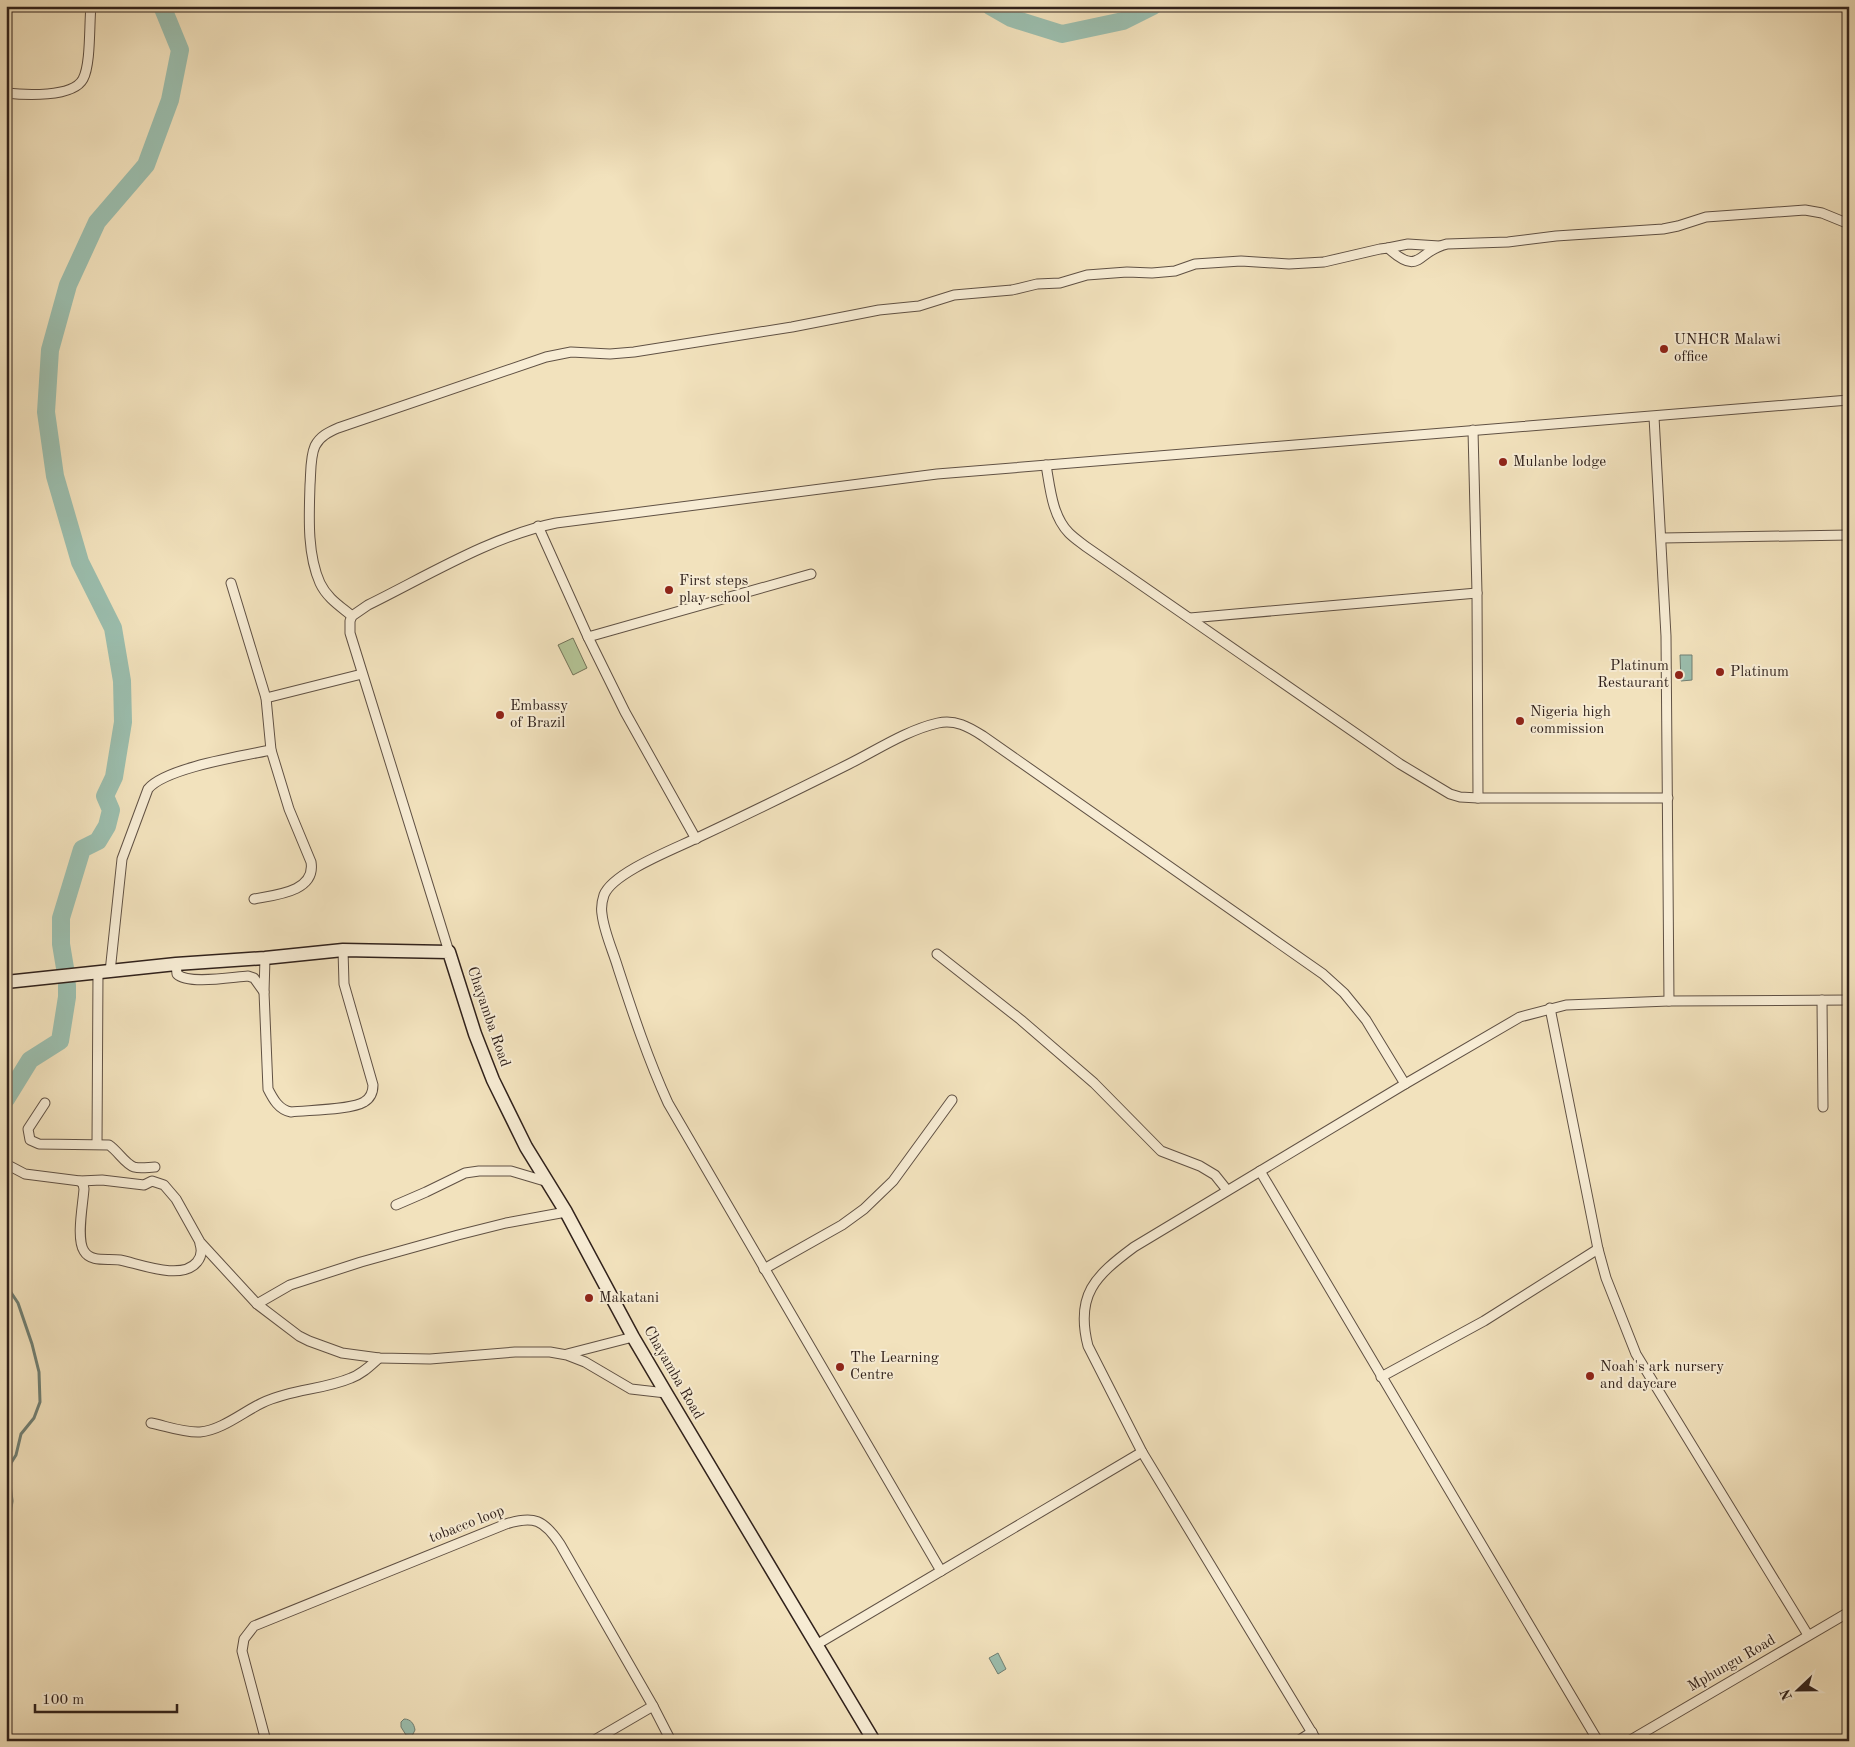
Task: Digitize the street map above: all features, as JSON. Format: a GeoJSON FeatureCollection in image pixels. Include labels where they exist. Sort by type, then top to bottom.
{"type":"FeatureCollection","features":[{"type":"Feature","properties":{"kind":"street"},"geometry":{"type":"LineString","coordinates":[[6,93],[33,96],[50,94],[72,88],[83,80],[87,67],[91,6]]}},
{"type":"Feature","properties":{"kind":"street"},"geometry":{"type":"LineString","coordinates":[[352,616],[332,600],[320,582],[312,551],[309,530],[311,469],[314,448],[320,439],[326,433],[338,428],[546,358],[571,352],[610,354],[634,352],[792,327],[879,310],[919,306],[954,295],[1012,290],[1036,284],[1060,283],[1087,275],[1175,271],[1194,264],[1241,261],[1290,264],[1324,262],[1408,244],[1439,246],[1655,230],[1678,226],[1706,217],[1805,210],[1822,213],[1849,224]]}},
{"type":"Feature","properties":{"kind":"street"},"geometry":{"type":"LineString","coordinates":[[1388,248],[1406,262],[1415,262],[1439,246]]}},
{"type":"Feature","properties":{"kind":"street"},"geometry":{"type":"LineString","coordinates":[[6,982],[176,964],[343,950],[449,952],[362,674],[350,633],[350,621],[352,616],[368,605],[493,542],[538,526],[610,515],[937,474],[1849,400]]}},
{"type":"Feature","properties":{"kind":"street"},"geometry":{"type":"LineString","coordinates":[[1654,416],[1666,636],[1668,1001]]}},
{"type":"Feature","properties":{"kind":"street"},"geometry":{"type":"LineString","coordinates":[[1473,430],[1477,592],[1478,798]]}},
{"type":"Feature","properties":{"kind":"street"},"geometry":{"type":"LineString","coordinates":[[1046,465],[1052,498],[1059,518],[1068,532],[1085,546],[1400,764],[1450,794],[1460,797],[1478,798],[1668,798]]}},
{"type":"Feature","properties":{"kind":"street"},"geometry":{"type":"LineString","coordinates":[[538,526],[588,637],[650,759],[696,839]]}},
{"type":"Feature","properties":{"kind":"street"},"geometry":{"type":"LineString","coordinates":[[1662,538],[1849,535]]}},
{"type":"Feature","properties":{"kind":"street"},"geometry":{"type":"LineString","coordinates":[[588,637],[811,574]]}},
{"type":"Feature","properties":{"kind":"street"},"geometry":{"type":"LineString","coordinates":[[231,584],[266,698],[271,750],[289,809],[311,862],[312,871],[310,878],[297,888],[254,899]]}},
{"type":"Feature","properties":{"kind":"street"},"geometry":{"type":"LineString","coordinates":[[1190,618],[1477,592]]}},
{"type":"Feature","properties":{"kind":"street"},"geometry":{"type":"LineString","coordinates":[[266,698],[362,674]]}},
{"type":"Feature","properties":{"kind":"street"},"geometry":{"type":"LineString","coordinates":[[941,1571],[668,1103],[654,1072],[631,1009],[602,914],[604,897],[607,890],[617,880],[647,862],[915,731],[938,723],[960,724],[984,736],[1323,974],[1344,993],[1366,1020],[1405,1084]]}},
{"type":"Feature","properties":{"kind":"street"},"geometry":{"type":"LineString","coordinates":[[97,1144],[104,972],[122,859],[148,789],[153,782],[167,776],[271,750]]}},
{"type":"Feature","properties":{"kind":"street"},"geometry":{"type":"LineString","coordinates":[[265,958],[264,992],[268,1089],[273,1099],[282,1109],[291,1112],[352,1106],[363,1103],[371,1096],[373,1085],[344,984],[343,950]]}},
{"type":"Feature","properties":{"kind":"street","name":"Chayamba Road"},"geometry":{"type":"LineString","coordinates":[[449,952],[475,1034],[493,1080],[526,1147],[566,1212],[633,1337],[874,1741]]}},
{"type":"Feature","properties":{"kind":"street"},"geometry":{"type":"LineString","coordinates":[[936,954],[1021,1020],[1094,1083],[1162,1151],[1200,1166],[1215,1175],[1227,1190]]}},
{"type":"Feature","properties":{"kind":"street"},"geometry":{"type":"LineString","coordinates":[[176,964],[177,974],[180,978],[194,980],[248,976],[254,978],[264,992]]}},
{"type":"Feature","properties":{"kind":"street"},"geometry":{"type":"LineString","coordinates":[[1822,1000],[1824,1107]]}},
{"type":"Feature","properties":{"kind":"street"},"geometry":{"type":"LineString","coordinates":[[1317,1741],[1142,1452],[1088,1346],[1083,1316],[1088,1294],[1098,1278],[1113,1262],[1134,1247],[1520,1017],[1566,1005],[1668,1001],[1849,1000]]}},
{"type":"Feature","properties":{"kind":"street"},"geometry":{"type":"LineString","coordinates":[[1550,1008],[1598,1249],[1606,1278],[1636,1354],[1808,1635]]}},
{"type":"Feature","properties":{"kind":"street"},"geometry":{"type":"LineString","coordinates":[[764,1270],[842,1225],[864,1210],[893,1181],[952,1100]]}},
{"type":"Feature","properties":{"kind":"street"},"geometry":{"type":"LineString","coordinates":[[46,1103],[28,1129],[30,1140],[33,1142],[39,1144],[109,1145],[116,1149],[131,1166],[137,1168],[156,1167]]}},
{"type":"Feature","properties":{"kind":"street"},"geometry":{"type":"LineString","coordinates":[[6,1164],[25,1174],[80,1181],[102,1180],[144,1185],[152,1181],[160,1183],[176,1199],[200,1242],[202,1249],[199,1260],[190,1268],[178,1271],[114,1259],[92,1258],[87,1255],[81,1245],[84,1189],[80,1181]]}},
{"type":"Feature","properties":{"kind":"street"},"geometry":{"type":"LineString","coordinates":[[396,1205],[465,1173],[511,1171],[548,1182]]}},
{"type":"Feature","properties":{"kind":"street"},"geometry":{"type":"LineString","coordinates":[[1260,1171],[1381,1378],[1598,1741]]}},
{"type":"Feature","properties":{"kind":"street"},"geometry":{"type":"LineString","coordinates":[[257,1304],[290,1285],[396,1252],[506,1223],[566,1212]]}},
{"type":"Feature","properties":{"kind":"street"},"geometry":{"type":"LineString","coordinates":[[200,1242],[257,1304],[299,1336],[342,1353],[379,1358],[430,1359],[515,1352],[567,1354],[631,1389],[666,1393]]}},
{"type":"Feature","properties":{"kind":"street"},"geometry":{"type":"LineString","coordinates":[[1381,1378],[1484,1321],[1598,1249]]}},
{"type":"Feature","properties":{"kind":"street"},"geometry":{"type":"LineString","coordinates":[[567,1354],[633,1337]]}},
{"type":"Feature","properties":{"kind":"street"},"geometry":{"type":"LineString","coordinates":[[151,1423],[190,1431],[201,1432],[212,1429],[264,1402],[286,1394],[335,1384],[352,1378],[379,1358]]}},
{"type":"Feature","properties":{"kind":"street"},"geometry":{"type":"LineString","coordinates":[[816,1645],[1142,1452]]}},
{"type":"Feature","properties":{"kind":"street","name":"tobacco loop"},"geometry":{"type":"LineString","coordinates":[[266,1741],[242,1651],[244,1639],[254,1626],[506,1524],[528,1519],[541,1522],[548,1527],[560,1544],[671,1741]]}},
{"type":"Feature","properties":{"kind":"street","name":"Mphungu Road"},"geometry":{"type":"LineString","coordinates":[[1629,1741],[1849,1612]]}},
{"type":"Feature","properties":{"kind":"street"},"geometry":{"type":"LineString","coordinates":[[593,1741],[653,1706]]}},
{"type":"Feature","properties":{"kind":"street"},"geometry":{"type":"LineString","coordinates":[[1298,1741],[1312,1732]]}},
{"type":"Feature","properties":{"kind":"shaded area"},"geometry":{"type":"Polygon","coordinates":[[[573,638],[587,668],[573,675],[558,645],[573,638]]]}},
{"type":"Feature","properties":{"kind":"shaded area"},"geometry":{"type":"Polygon","coordinates":[[[1680,655],[1692,655],[1692,680],[1681,681],[1680,655]]]}},
{"type":"Feature","properties":{"kind":"shaded area"},"geometry":{"type":"Polygon","coordinates":[[[998,1653],[1006,1669],[998,1674],[989,1658],[998,1653]]]}},
{"type":"Feature","properties":{"kind":"shaded area"},"geometry":{"type":"Polygon","coordinates":[[[404,1719],[412,1722],[414,1726],[415,1730],[412,1736],[406,1735],[401,1727],[401,1722],[404,1719]]]}},
{"type":"Feature","properties":{"kind":"waterway"},"geometry":{"type":"LineString","coordinates":[[65,968],[61,944],[61,918],[82,849],[98,841],[107,826],[111,810],[105,796],[114,777],[123,722],[122,681],[113,628],[80,562],[55,476],[46,412],[50,350],[68,285],[97,222],[146,165],[170,100],[180,50],[162,6]]}},
{"type":"Feature","properties":{"kind":"waterway"},"geometry":{"type":"LineString","coordinates":[[990,6],[1011,18],[1062,34],[1123,21],[1153,6]]}},
{"type":"Feature","properties":{"kind":"waterway"},"geometry":{"type":"LineString","coordinates":[[6,1099],[30,1060],[60,1041],[67,985]]}},
{"type":"Feature","properties":{"kind":"waterway"},"geometry":{"type":"LineString","coordinates":[[6,1285],[18,1303],[32,1344],[39,1372],[40,1402],[34,1418],[21,1434],[16,1455],[11,1463],[9,1476],[12,1501],[6,1546]]}},
{"type":"Feature","properties":{"kind":"place","name":"UNHCR Malawi office"},"geometry":{"type":"Point","coordinates":[1664,349]}},
{"type":"Feature","properties":{"kind":"place","name":"Mulanbe lodge"},"geometry":{"type":"Point","coordinates":[1503,462]}},
{"type":"Feature","properties":{"kind":"place","name":"First steps play school"},"geometry":{"type":"Point","coordinates":[669,590]}},
{"type":"Feature","properties":{"kind":"place","name":"Platinum"},"geometry":{"type":"Point","coordinates":[1720,672]}},
{"type":"Feature","properties":{"kind":"place","name":"Platinum Restaurant"},"geometry":{"type":"Point","coordinates":[1679,675]}},
{"type":"Feature","properties":{"kind":"place","name":"Embassy of Brazil"},"geometry":{"type":"Point","coordinates":[500,715]}},
{"type":"Feature","properties":{"kind":"place","name":"Nigeria high commission"},"geometry":{"type":"Point","coordinates":[1520,721]}},
{"type":"Feature","properties":{"kind":"place","name":"Makatani"},"geometry":{"type":"Point","coordinates":[589,1298]}},
{"type":"Feature","properties":{"kind":"place","name":"The Learning Centre"},"geometry":{"type":"Point","coordinates":[840,1367]}},
{"type":"Feature","properties":{"kind":"place","name":"Noah's ark nursery and daycare"},"geometry":{"type":"Point","coordinates":[1590,1376]}}]}
